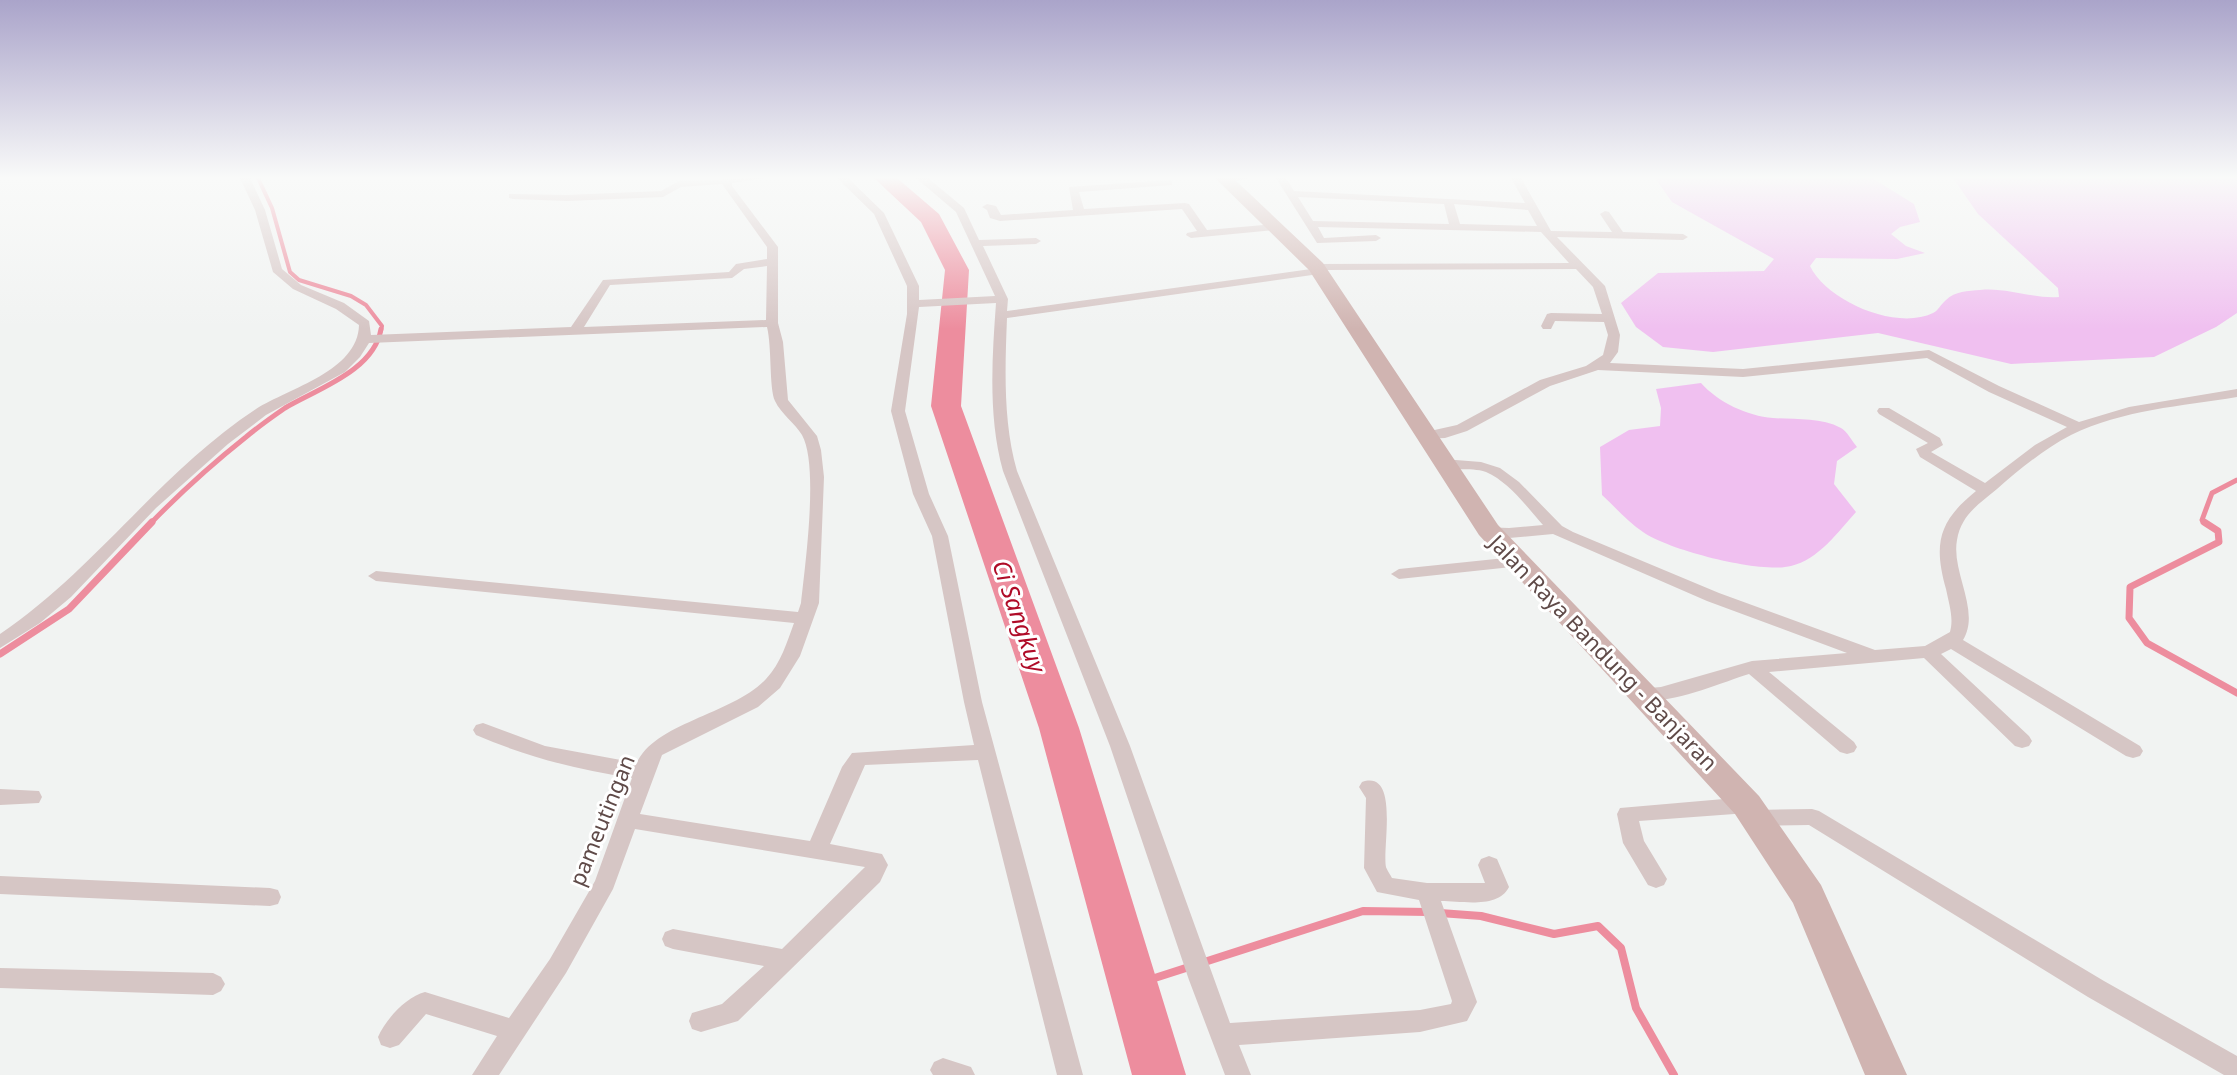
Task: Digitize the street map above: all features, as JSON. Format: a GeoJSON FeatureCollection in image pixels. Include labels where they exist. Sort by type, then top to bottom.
{"type":"FeatureCollection","features":[{"type":"Feature","properties":{"kind":"main road","name":"Jalan Raya Bandung - Banjaran"},"geometry":{"type":"LineString","coordinates":[[1276,228],[1324,261],[1426,436],[1488,530],[1752,811],[1808,896],[1886,1075]]}},
{"type":"Feature","properties":{"kind":"street"},"geometry":{"type":"LineString","coordinates":[[265,228],[277,270],[297,287],[340,306],[365,324],[369,339]]}},
{"type":"Feature","properties":{"kind":"street","name":"pameutingan"},"geometry":{"type":"LineString","coordinates":[[485,1075],[558,966],[605,883],[655,750],[751,702],[773,683],[791,656],[810,603],[817,477],[814,450],[810,436],[781,400],[777,342],[772,323],[773,247],[758,228]]}},
{"type":"Feature","properties":{"kind":"street"},"geometry":{"type":"LineString","coordinates":[[886,228],[913,286],[917,304],[898,411],[921,494],[940,536],[986,752],[1070,1075]]}},
{"type":"Feature","properties":{"kind":"street"},"geometry":{"type":"LineString","coordinates":[[969,228],[999,304],[998,375],[1005,453],[1010,471],[1120,746],[1201,980],[1238,1075]]}},
{"type":"Feature","properties":{"kind":"street"},"geometry":{"type":"LineString","coordinates":[[1201,228],[1204,233]]}},
{"type":"Feature","properties":{"kind":"street"},"geometry":{"type":"LineString","coordinates":[[1191,235],[1260,228]]}},
{"type":"Feature","properties":{"kind":"street"},"geometry":{"type":"LineString","coordinates":[[1312,228],[1324,261]]}},
{"type":"Feature","properties":{"kind":"street"},"geometry":{"type":"LineString","coordinates":[[1494,228],[1683,237]]}},
{"type":"Feature","properties":{"kind":"street"},"geometry":{"type":"LineString","coordinates":[[1426,436],[1445,435],[1464,429],[1513,398],[1553,379],[1598,366],[1608,359],[1614,345],[1606,303],[1599,286],[1544,228]]}},
{"type":"Feature","properties":{"kind":"street"},"geometry":{"type":"LineString","coordinates":[[1615,228],[1620,236]]}},
{"type":"Feature","properties":{"kind":"street"},"geometry":{"type":"LineString","coordinates":[[1324,261],[1376,238]]}},
{"type":"Feature","properties":{"kind":"street"},"geometry":{"type":"LineString","coordinates":[[977,243],[1036,241]]}},
{"type":"Feature","properties":{"kind":"street"},"geometry":{"type":"LineString","coordinates":[[917,304],[999,304],[1324,261],[1581,266]]}},
{"type":"Feature","properties":{"kind":"street"},"geometry":{"type":"LineString","coordinates":[[576,329],[607,282],[732,275],[740,266],[771,262]]}},
{"type":"Feature","properties":{"kind":"street"},"geometry":{"type":"LineString","coordinates":[[1547,326],[1551,317],[1607,318]]}},
{"type":"Feature","properties":{"kind":"street"},"geometry":{"type":"LineString","coordinates":[[0,642],[65,593],[151,505],[223,441],[261,412],[340,369],[369,339],[772,323]]}},
{"type":"Feature","properties":{"kind":"street"},"geometry":{"type":"LineString","coordinates":[[1598,366],[1733,374],[1929,354],[1994,389],[2079,427]]}},
{"type":"Feature","properties":{"kind":"street"},"geometry":{"type":"LineString","coordinates":[[1644,694],[1661,694],[1752,667],[1928,652],[1951,641],[1959,632],[1961,615],[1946,540],[1962,510],[2056,439],[2079,427],[2129,413],[2237,393]]}},
{"type":"Feature","properties":{"kind":"street"},"geometry":{"type":"LineString","coordinates":[[1884,411],[1935,441],[1936,445],[1923,449],[1925,454],[1986,490]]}},
{"type":"Feature","properties":{"kind":"street"},"geometry":{"type":"LineString","coordinates":[[1443,463],[1464,468],[1481,466],[1496,471],[1556,529],[1713,597],[1875,656]]}},
{"type":"Feature","properties":{"kind":"street"},"geometry":{"type":"LineString","coordinates":[[1488,530],[1509,533],[1556,529]]}},
{"type":"Feature","properties":{"kind":"street"},"geometry":{"type":"LineString","coordinates":[[1399,574],[1515,562]]}},
{"type":"Feature","properties":{"kind":"street"},"geometry":{"type":"LineString","coordinates":[[376,576],[804,618]]}},
{"type":"Feature","properties":{"kind":"street"},"geometry":{"type":"LineString","coordinates":[[1951,641],[2133,751]]}},
{"type":"Feature","properties":{"kind":"street"},"geometry":{"type":"LineString","coordinates":[[1928,652],[2022,741]]}},
{"type":"Feature","properties":{"kind":"street"},"geometry":{"type":"LineString","coordinates":[[1752,667],[1847,747]]}},
{"type":"Feature","properties":{"kind":"street"},"geometry":{"type":"LineString","coordinates":[[483,730],[522,749],[557,759],[645,772]]}},
{"type":"Feature","properties":{"kind":"street"},"geometry":{"type":"LineString","coordinates":[[816,851],[852,767],[859,758],[986,752]]}},
{"type":"Feature","properties":{"kind":"street"},"geometry":{"type":"LineString","coordinates":[[1369,787],[1376,797],[1375,868],[1385,886],[1428,895],[1496,889],[1498,887],[1489,865]]}},
{"type":"Feature","properties":{"kind":"street"},"geometry":{"type":"LineString","coordinates":[[0,797],[32,797]]}},
{"type":"Feature","properties":{"kind":"street"},"geometry":{"type":"LineString","coordinates":[[1656,879],[1634,843],[1627,814],[1752,811],[1812,817],[2096,989],[2237,1069]]}},
{"type":"Feature","properties":{"kind":"street"},"geometry":{"type":"LineString","coordinates":[[628,820],[874,860],[877,867],[787,960],[729,1013],[701,1021]]}},
{"type":"Feature","properties":{"kind":"street"},"geometry":{"type":"LineString","coordinates":[[0,885],[270,897]]}},
{"type":"Feature","properties":{"kind":"street"},"geometry":{"type":"LineString","coordinates":[[1224,1035],[1420,1021],[1458,1013],[1465,1002],[1428,895]]}},
{"type":"Feature","properties":{"kind":"street"},"geometry":{"type":"LineString","coordinates":[[673,939],[787,960]]}},
{"type":"Feature","properties":{"kind":"street"},"geometry":{"type":"LineString","coordinates":[[0,978],[213,984]]}},
{"type":"Feature","properties":{"kind":"street"},"geometry":{"type":"LineString","coordinates":[[390,1037],[420,1004],[425,1003],[516,1031]]}},
{"type":"Feature","properties":{"kind":"shaded area"},"geometry":{"type":"Polygon","coordinates":[[[1719,228],[1898,228],[1891,234],[1906,246],[1925,253],[1897,259],[1816,258],[1810,266],[1831,291],[1847,301],[1882,315],[1918,318],[1933,313],[1950,297],[1966,291],[2000,290],[2059,297],[2058,288],[1993,228],[2237,228],[2237,313],[2216,327],[2154,357],[2011,364],[1878,333],[1713,352],[1663,347],[1636,327],[1621,303],[1658,273],[1764,271],[1774,259],[1719,228]]]}},
{"type":"Feature","properties":{"kind":"shaded area"},"geometry":{"type":"Polygon","coordinates":[[[1701,383],[1724,402],[1743,411],[1773,418],[1833,424],[1845,431],[1857,447],[1837,461],[1834,484],[1856,512],[1810,558],[1777,568],[1738,564],[1693,553],[1643,532],[1602,495],[1600,447],[1629,430],[1660,426],[1661,408],[1656,389],[1701,383]]]}},
{"type":"Feature","properties":{"kind":"waterway"},"geometry":{"type":"LineString","coordinates":[[278,228],[290,272],[299,280],[351,296],[366,305],[382,326],[381,331]]}},
{"type":"Feature","properties":{"kind":"waterway","name":"Ci Sangkuy"},"geometry":{"type":"LineString","coordinates":[[936,228],[957,270],[946,406],[1059,728],[1159,1075]]}},
{"type":"Feature","properties":{"kind":"waterway"},"geometry":{"type":"LineString","coordinates":[[152,522],[209,468],[260,426],[356,367],[376,344],[381,329]]}},
{"type":"Feature","properties":{"kind":"waterway"},"geometry":{"type":"LineString","coordinates":[[2207,524],[2202,520],[2212,493],[2237,480]]}},
{"type":"Feature","properties":{"kind":"waterway"},"geometry":{"type":"LineString","coordinates":[[0,654],[69,609],[152,522]]}},
{"type":"Feature","properties":{"kind":"waterway"},"geometry":{"type":"LineString","coordinates":[[2207,524],[2218,531],[2219,542],[2130,587],[2129,618],[2147,643],[2237,693]]}},
{"type":"Feature","properties":{"kind":"waterway"},"geometry":{"type":"LineString","coordinates":[[1133,985],[1363,911],[1428,912]]}},
{"type":"Feature","properties":{"kind":"waterway"},"geometry":{"type":"LineString","coordinates":[[1440,913],[1481,916],[1554,934],[1598,926],[1621,948],[1636,1008],[1674,1075]]}}]}
